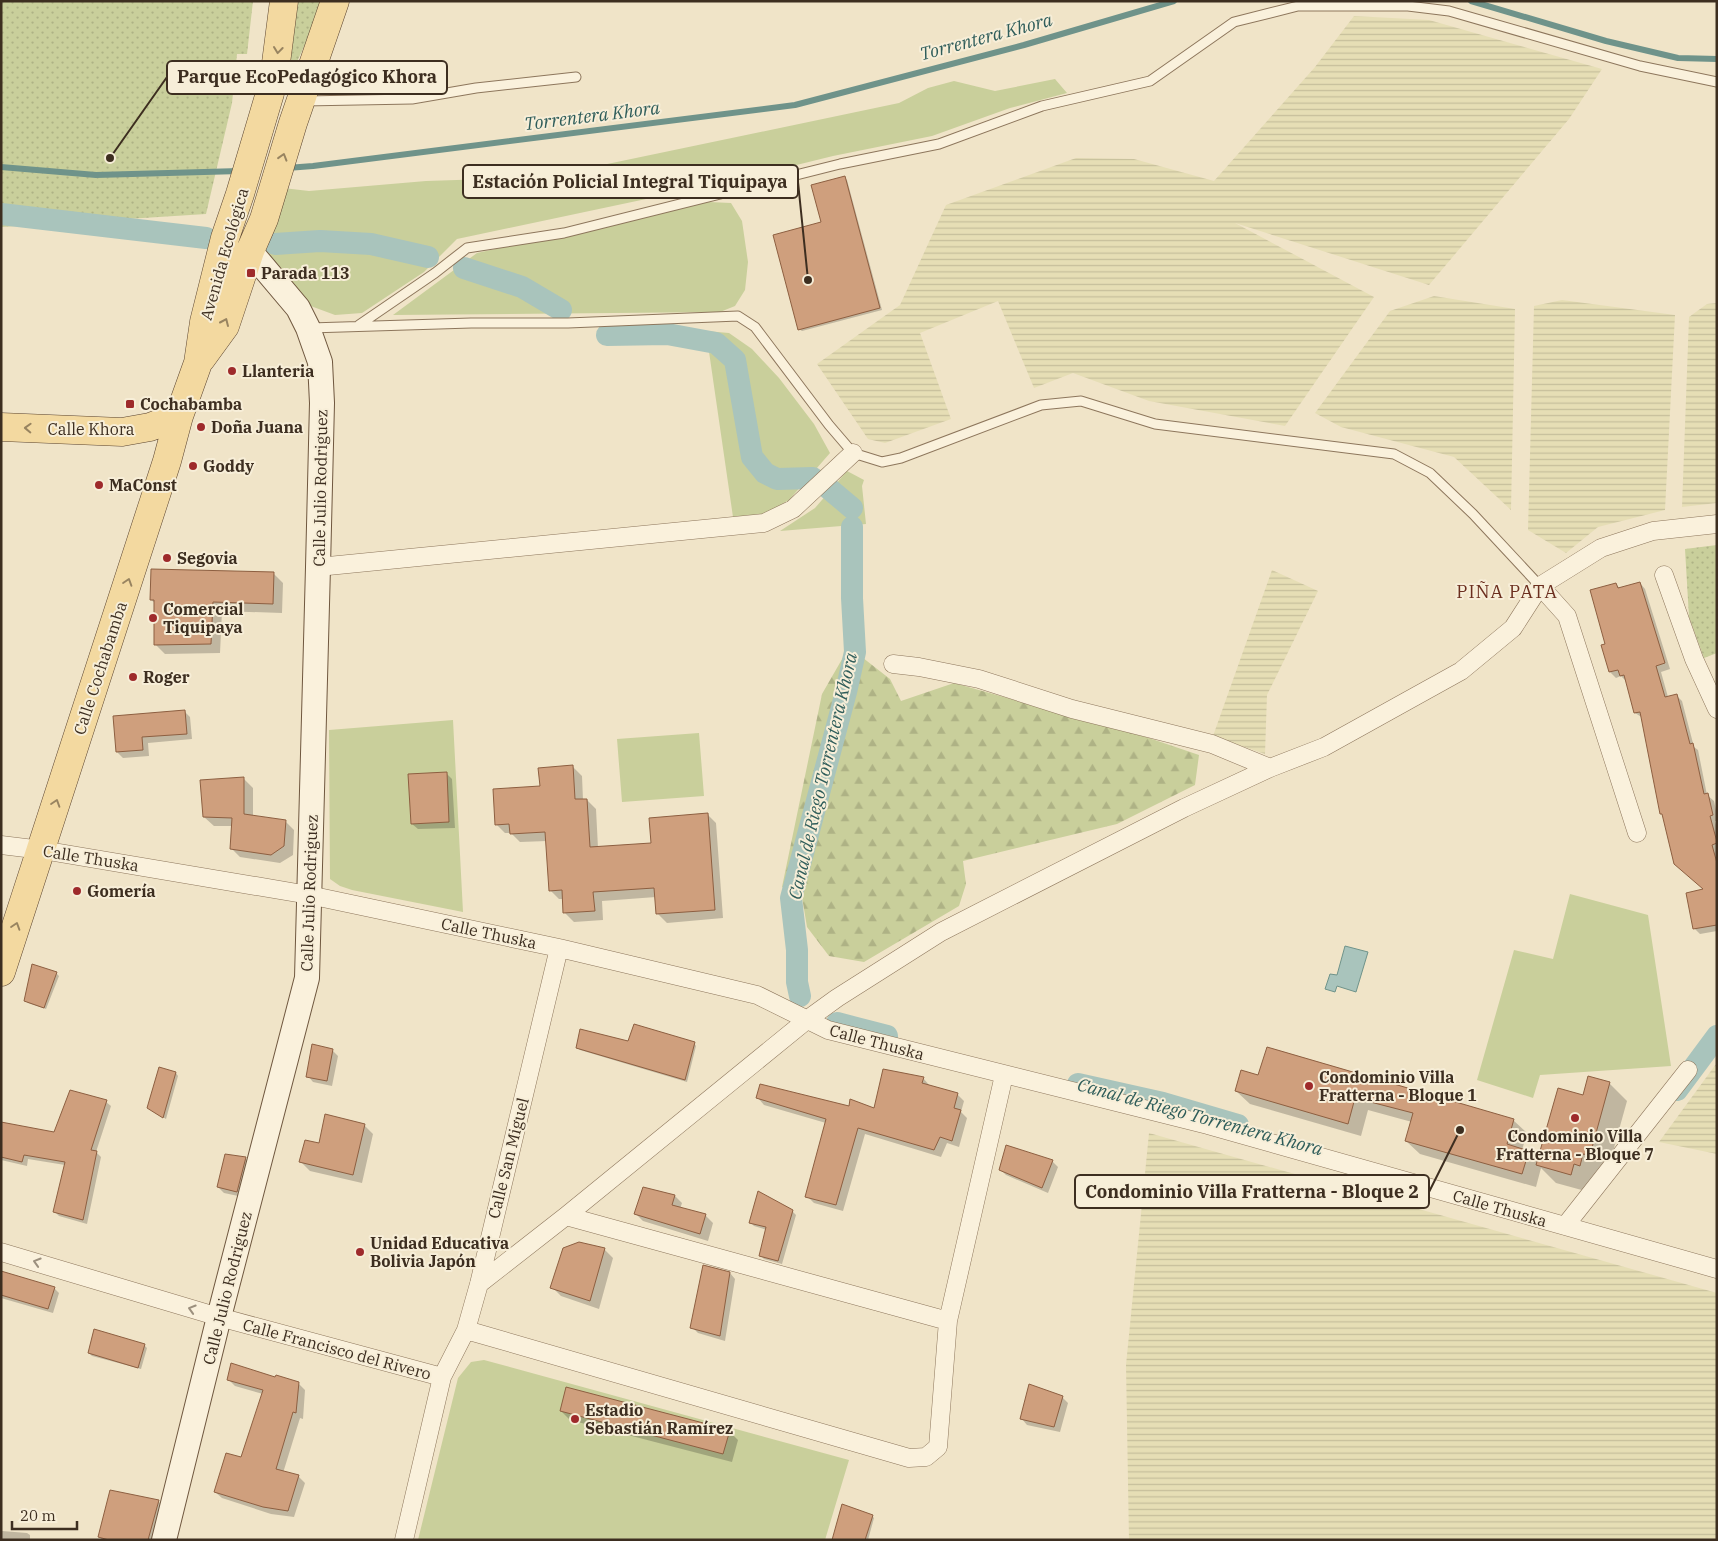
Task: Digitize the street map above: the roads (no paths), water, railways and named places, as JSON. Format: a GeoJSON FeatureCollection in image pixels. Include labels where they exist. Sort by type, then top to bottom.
{"type":"FeatureCollection","features":[{"type":"Feature","properties":{"kind":"main road","name":"Avenida Ecológica"},"geometry":{"type":"LineString","coordinates":[[198,363],[204,322],[225,238],[270,92],[276,63],[284,1]]}},
{"type":"Feature","properties":{"kind":"main road","name":"Avenida Ecológica"},"geometry":{"type":"LineString","coordinates":[[198,363],[225,326],[250,251],[264,219],[297,112],[335,1]]}},
{"type":"Feature","properties":{"kind":"main road"},"geometry":{"type":"LineString","coordinates":[[237,202],[250,251]]}},
{"type":"Feature","properties":{"kind":"main road","name":"Calle Julio Rodriguez"},"geometry":{"type":"LineString","coordinates":[[164,1540],[219,1317],[307,978],[322,403],[320,362],[308,328],[298,308],[250,251]]}},
{"type":"Feature","properties":{"kind":"main road","name":"Calle Cochabamba"},"geometry":{"type":"LineString","coordinates":[[1,972],[167,461],[179,416],[198,363]]}},
{"type":"Feature","properties":{"kind":"main road","name":"Calle Khora"},"geometry":{"type":"LineString","coordinates":[[1,427],[122,432],[150,427],[179,416]]}},
{"type":"Feature","properties":{"kind":"street"},"geometry":{"type":"LineString","coordinates":[[318,567],[764,523],[793,510],[853,453]]}},
{"type":"Feature","properties":{"kind":"street"},"geometry":{"type":"LineString","coordinates":[[479,1284],[566,1216],[808,1019],[837,998],[941,932],[1175,812],[1270,768],[1324,747],[1461,671],[1513,628],[1540,586],[1601,548],[1653,531],[1717,524]]}},
{"type":"Feature","properties":{"kind":"street"},"geometry":{"type":"LineString","coordinates":[[1664,575],[1694,659],[1717,708]]}},
{"type":"Feature","properties":{"kind":"street"},"geometry":{"type":"LineString","coordinates":[[1540,586],[1568,616],[1637,833]]}},
{"type":"Feature","properties":{"kind":"street"},"geometry":{"type":"LineString","coordinates":[[893,664],[919,667],[979,679],[1072,708],[1212,744],[1270,768]]}},
{"type":"Feature","properties":{"kind":"street","name":"Calle Thuska"},"geometry":{"type":"LineString","coordinates":[[1,845],[42,850],[309,895],[559,948],[757,995],[828,1030],[1208,1125],[1717,1270]]}},
{"type":"Feature","properties":{"kind":"street","name":"Calle San Miguel"},"geometry":{"type":"LineString","coordinates":[[404,1540],[442,1377],[466,1330],[479,1284],[559,948]]}},
{"type":"Feature","properties":{"kind":"street"},"geometry":{"type":"LineString","coordinates":[[1565,1226],[1688,1070]]}},
{"type":"Feature","properties":{"kind":"street"},"geometry":{"type":"LineString","coordinates":[[466,1330],[909,1458],[926,1457],[938,1447],[948,1321],[1004,1075]]}},
{"type":"Feature","properties":{"kind":"street"},"geometry":{"type":"LineString","coordinates":[[566,1216],[948,1321]]}},
{"type":"Feature","properties":{"kind":"street","name":"Calle Francisco del Rivero"},"geometry":{"type":"LineString","coordinates":[[1,1252],[219,1317],[442,1377]]}},
{"type":"Feature","properties":{"kind":"lane"},"geometry":{"type":"LineString","coordinates":[[360,325],[435,274],[467,248],[564,233],[840,164],[939,144],[1042,106],[1150,81],[1234,22],[1298,6],[1408,6],[1449,11],[1640,66],[1717,82]]}},
{"type":"Feature","properties":{"kind":"lane"},"geometry":{"type":"LineString","coordinates":[[297,112],[412,99],[476,88],[576,77]]}},
{"type":"Feature","properties":{"kind":"lane"},"geometry":{"type":"LineString","coordinates":[[308,328],[360,325],[568,323],[738,316],[755,327],[829,425],[853,453],[882,462],[900,458],[1041,405],[1081,401],[1155,424],[1394,454],[1430,473],[1474,514],[1540,586]]}},
{"type":"Feature","properties":{"kind":"water"},"geometry":{"type":"Polygon","coordinates":[[[1345,946],[1368,952],[1356,992],[1337,986],[1335,992],[1325,989],[1330,974],[1337,975],[1345,946]]]}},
{"type":"Feature","properties":{"kind":"waterway","name":"Torrentera Khora"},"geometry":{"type":"LineString","coordinates":[[287,168],[795,105],[1024,45],[1174,1]]}},
{"type":"Feature","properties":{"kind":"waterway","name":"Torrentera Khora"},"geometry":{"type":"LineString","coordinates":[[1471,1],[1606,41],[1678,58],[1717,59]]}},
{"type":"Feature","properties":{"kind":"waterway","name":"Torrentera Khora"},"geometry":{"type":"LineString","coordinates":[[1,167],[96,175],[240,171]]}},
{"type":"Feature","properties":{"kind":"waterway","name":"Canal de Riego Torrentera Khora"},"geometry":{"type":"LineString","coordinates":[[1,214],[206,238]]}},
{"type":"Feature","properties":{"kind":"waterway","name":"Canal de Riego Torrentera Khora"},"geometry":{"type":"LineString","coordinates":[[275,244],[320,241],[371,244],[428,257]]}},
{"type":"Feature","properties":{"kind":"waterway","name":"Canal de Riego Torrentera Khora"},"geometry":{"type":"LineString","coordinates":[[464,268],[522,287],[561,310]]}},
{"type":"Feature","properties":{"kind":"waterway","name":"Canal de Riego Torrentera Khora"},"geometry":{"type":"LineString","coordinates":[[607,335],[667,334],[716,343],[735,360],[752,457],[765,473],[777,479],[813,478]]}},
{"type":"Feature","properties":{"kind":"waterway","name":"Canal de Riego Torrentera Khora"},"geometry":{"type":"LineString","coordinates":[[827,487],[852,508]]}},
{"type":"Feature","properties":{"kind":"waterway","name":"Canal de Riego Torrentera Khora"},"geometry":{"type":"LineString","coordinates":[[800,996],[797,982],[797,950],[791,898],[855,652],[852,598],[852,527]]}},
{"type":"Feature","properties":{"kind":"waterway","name":"Canal de Riego Torrentera Khora"},"geometry":{"type":"LineString","coordinates":[[837,1023],[887,1036]]}},
{"type":"Feature","properties":{"kind":"waterway","name":"Canal de Riego Torrentera Khora"},"geometry":{"type":"LineString","coordinates":[[1677,1090],[1717,1036]]}},
{"type":"Feature","properties":{"kind":"waterway","name":"Canal de Riego Torrentera Khora"},"geometry":{"type":"LineString","coordinates":[[1078,1084],[1163,1103],[1238,1125]]}},
{"type":"Feature","properties":{"kind":"place","name":"Parque EcoPedagógico Khora"},"geometry":{"type":"Point","coordinates":[110,158]}},
{"type":"Feature","properties":{"kind":"place","name":"Parada 113"},"geometry":{"type":"Point","coordinates":[251,273]}},
{"type":"Feature","properties":{"kind":"place","name":"Estación Policial Integral Tiquipaya"},"geometry":{"type":"Point","coordinates":[808,280]}},
{"type":"Feature","properties":{"kind":"place","name":"Llanteria"},"geometry":{"type":"Point","coordinates":[232,371]}},
{"type":"Feature","properties":{"kind":"place","name":"Cochabamba"},"geometry":{"type":"Point","coordinates":[130,404]}},
{"type":"Feature","properties":{"kind":"place","name":"Doña Juana"},"geometry":{"type":"Point","coordinates":[201,427]}},
{"type":"Feature","properties":{"kind":"place","name":"Goddy"},"geometry":{"type":"Point","coordinates":[193,466]}},
{"type":"Feature","properties":{"kind":"place","name":"MaConst"},"geometry":{"type":"Point","coordinates":[99,485]}},
{"type":"Feature","properties":{"kind":"place","name":"Segovia"},"geometry":{"type":"Point","coordinates":[167,558]}},
{"type":"Feature","properties":{"kind":"place","name":"Comercial Tiquipaya"},"geometry":{"type":"Point","coordinates":[153,618]}},
{"type":"Feature","properties":{"kind":"place","name":"Roger"},"geometry":{"type":"Point","coordinates":[133,677]}},
{"type":"Feature","properties":{"kind":"place","name":"Gomería"},"geometry":{"type":"Point","coordinates":[77,891]}},
{"type":"Feature","properties":{"kind":"place","name":"Condominio Villa Fratterna - Bloque 1"},"geometry":{"type":"Point","coordinates":[1309,1086]}},
{"type":"Feature","properties":{"kind":"place","name":"Condominio Villa Fratterna - Bloque 7"},"geometry":{"type":"Point","coordinates":[1575,1118]}},
{"type":"Feature","properties":{"kind":"place","name":"Condominio Villa Fratterna - Bloque 2"},"geometry":{"type":"Point","coordinates":[1460,1130]}},
{"type":"Feature","properties":{"kind":"place","name":"Unidad Educativa Bolivia Japón"},"geometry":{"type":"Point","coordinates":[360,1252]}},
{"type":"Feature","properties":{"kind":"place","name":"Estadio Sebastián Ramírez"},"geometry":{"type":"Point","coordinates":[575,1419]}},
{"type":"Feature","properties":{"kind":"district","name":"PIÑA PATA"},"geometry":{"type":"Point","coordinates":[1507,592]}}]}
